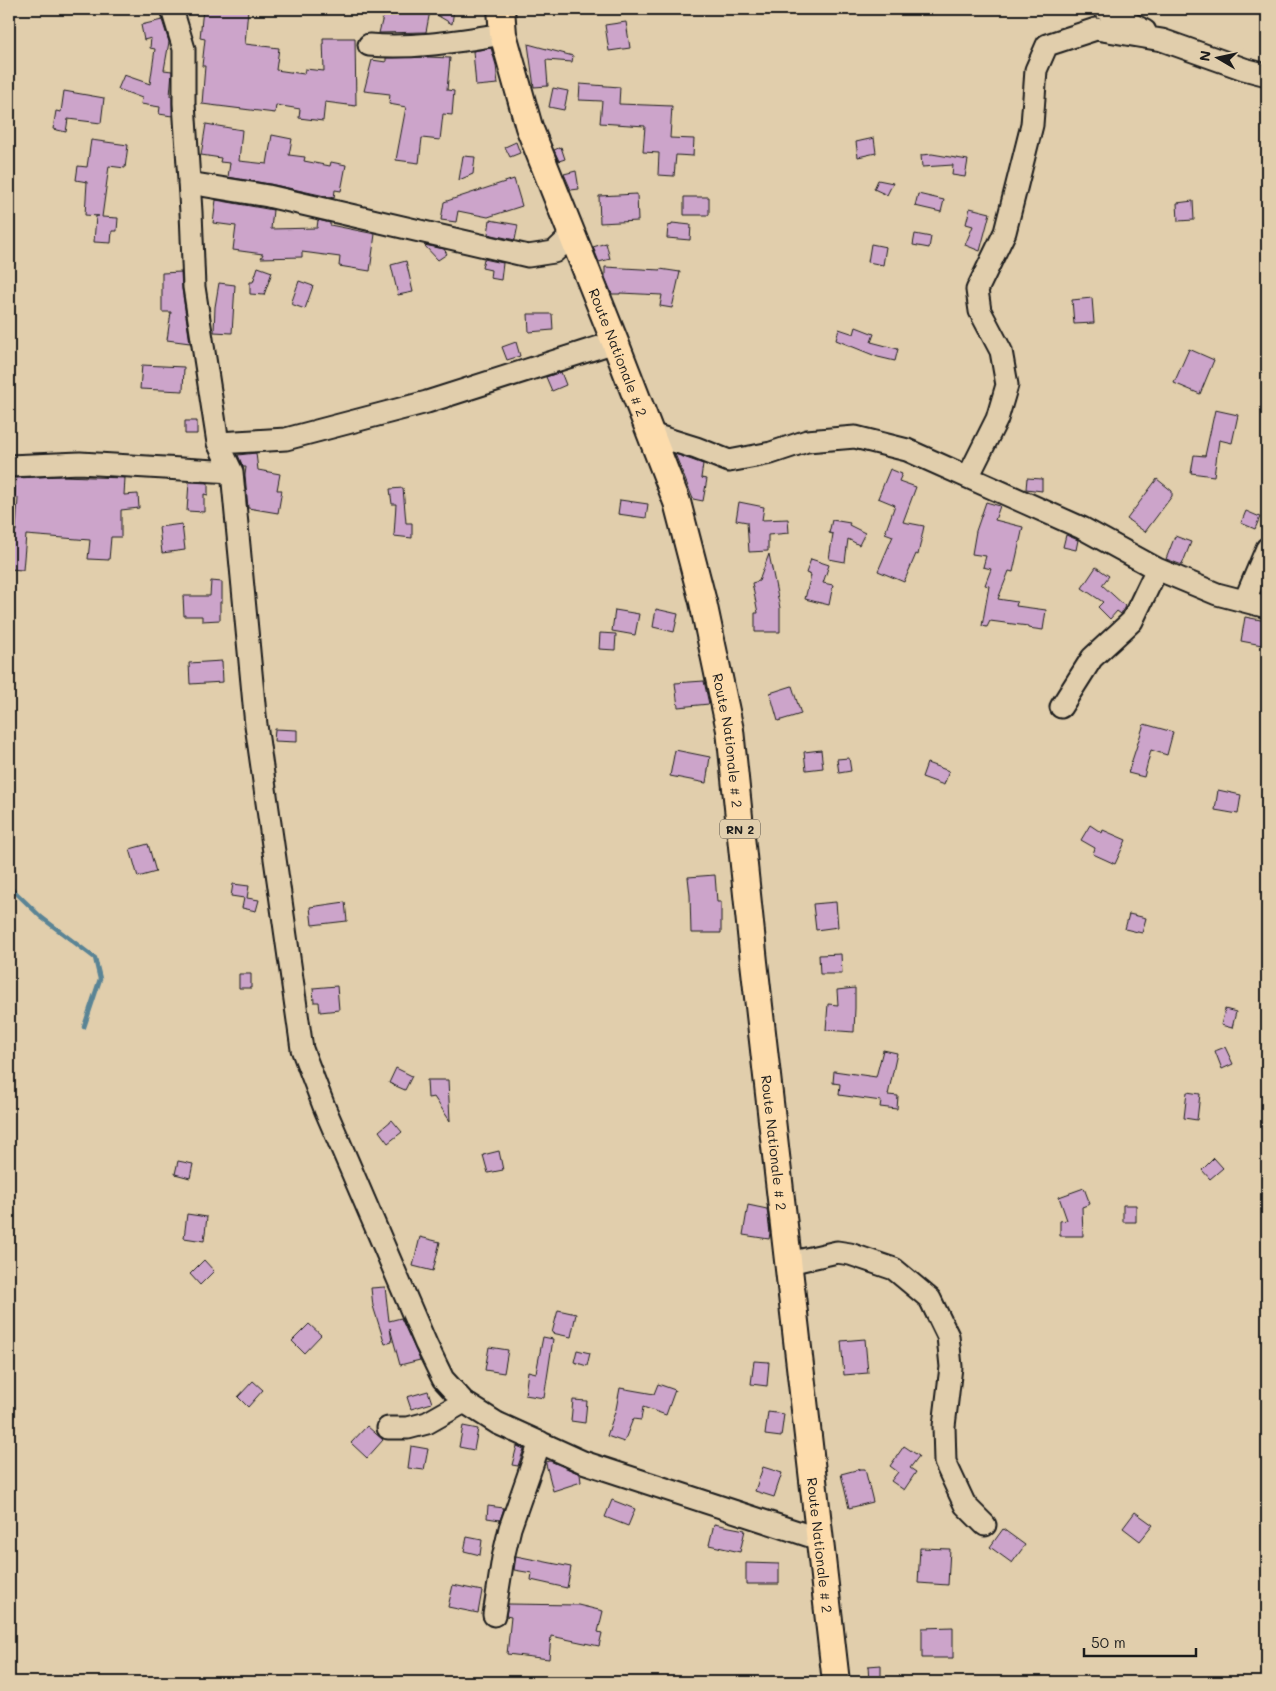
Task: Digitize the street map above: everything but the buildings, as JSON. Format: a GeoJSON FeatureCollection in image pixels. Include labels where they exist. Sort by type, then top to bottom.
{"type":"FeatureCollection","features":[{"type":"Feature","properties":{"kind":"main road","name":"Route Nationale # 2"},"geometry":{"type":"LineString","coordinates":[[502,21],[528,127],[677,502],[703,602],[730,730],[836,1682]]}},
{"type":"Feature","properties":{"kind":"street"},"geometry":{"type":"LineString","coordinates":[[172,9],[184,49],[184,103],[190,183],[194,287],[218,443],[232,472],[256,725],[302,1049],[325,1108],[426,1344],[444,1379],[464,1402],[497,1423],[583,1462],[819,1539]]}},
{"type":"Feature","properties":{"kind":"street"},"geometry":{"type":"LineString","coordinates":[[1104,9],[1162,40],[1244,69],[1267,75]]}},
{"type":"Feature","properties":{"kind":"street"},"geometry":{"type":"LineString","coordinates":[[369,45],[392,47],[436,44],[502,21]]}},
{"type":"Feature","properties":{"kind":"street"},"geometry":{"type":"LineString","coordinates":[[968,477],[997,419],[1007,385],[1001,351],[980,311],[977,290],[1005,232],[1032,125],[1036,70],[1047,45],[1096,29],[1162,40]]}},
{"type":"Feature","properties":{"kind":"street"},"geometry":{"type":"LineString","coordinates":[[190,183],[268,196],[528,256],[554,252],[572,235]]}},
{"type":"Feature","properties":{"kind":"street"},"geometry":{"type":"LineString","coordinates":[[218,443],[286,439],[427,402],[615,342]]}},
{"type":"Feature","properties":{"kind":"street"},"geometry":{"type":"LineString","coordinates":[[651,434],[696,448],[729,462],[771,453],[807,441],[855,437],[907,450],[1082,528],[1157,569],[1217,594],[1267,607]]}},
{"type":"Feature","properties":{"kind":"street"},"geometry":{"type":"LineString","coordinates":[[9,466],[80,464],[232,472]]}},
{"type":"Feature","properties":{"kind":"street"},"geometry":{"type":"LineString","coordinates":[[1245,600],[1267,548]]}},
{"type":"Feature","properties":{"kind":"street"},"geometry":{"type":"LineString","coordinates":[[1061,707],[1092,658],[1132,621],[1157,569]]}},
{"type":"Feature","properties":{"kind":"street"},"geometry":{"type":"LineString","coordinates":[[789,1263],[837,1252],[850,1254],[894,1269],[930,1299],[948,1336],[951,1367],[944,1426],[945,1462],[965,1505],[985,1525]]}},
{"type":"Feature","properties":{"kind":"street"},"geometry":{"type":"LineString","coordinates":[[388,1428],[408,1428],[427,1423],[464,1402]]}},
{"type":"Feature","properties":{"kind":"street"},"geometry":{"type":"LineString","coordinates":[[494,1615],[510,1528],[540,1442]]}},
{"type":"Feature","properties":{"kind":"waterway"},"geometry":{"type":"LineString","coordinates":[[9,886],[41,917],[95,958],[100,979],[84,1027]]}}]}
